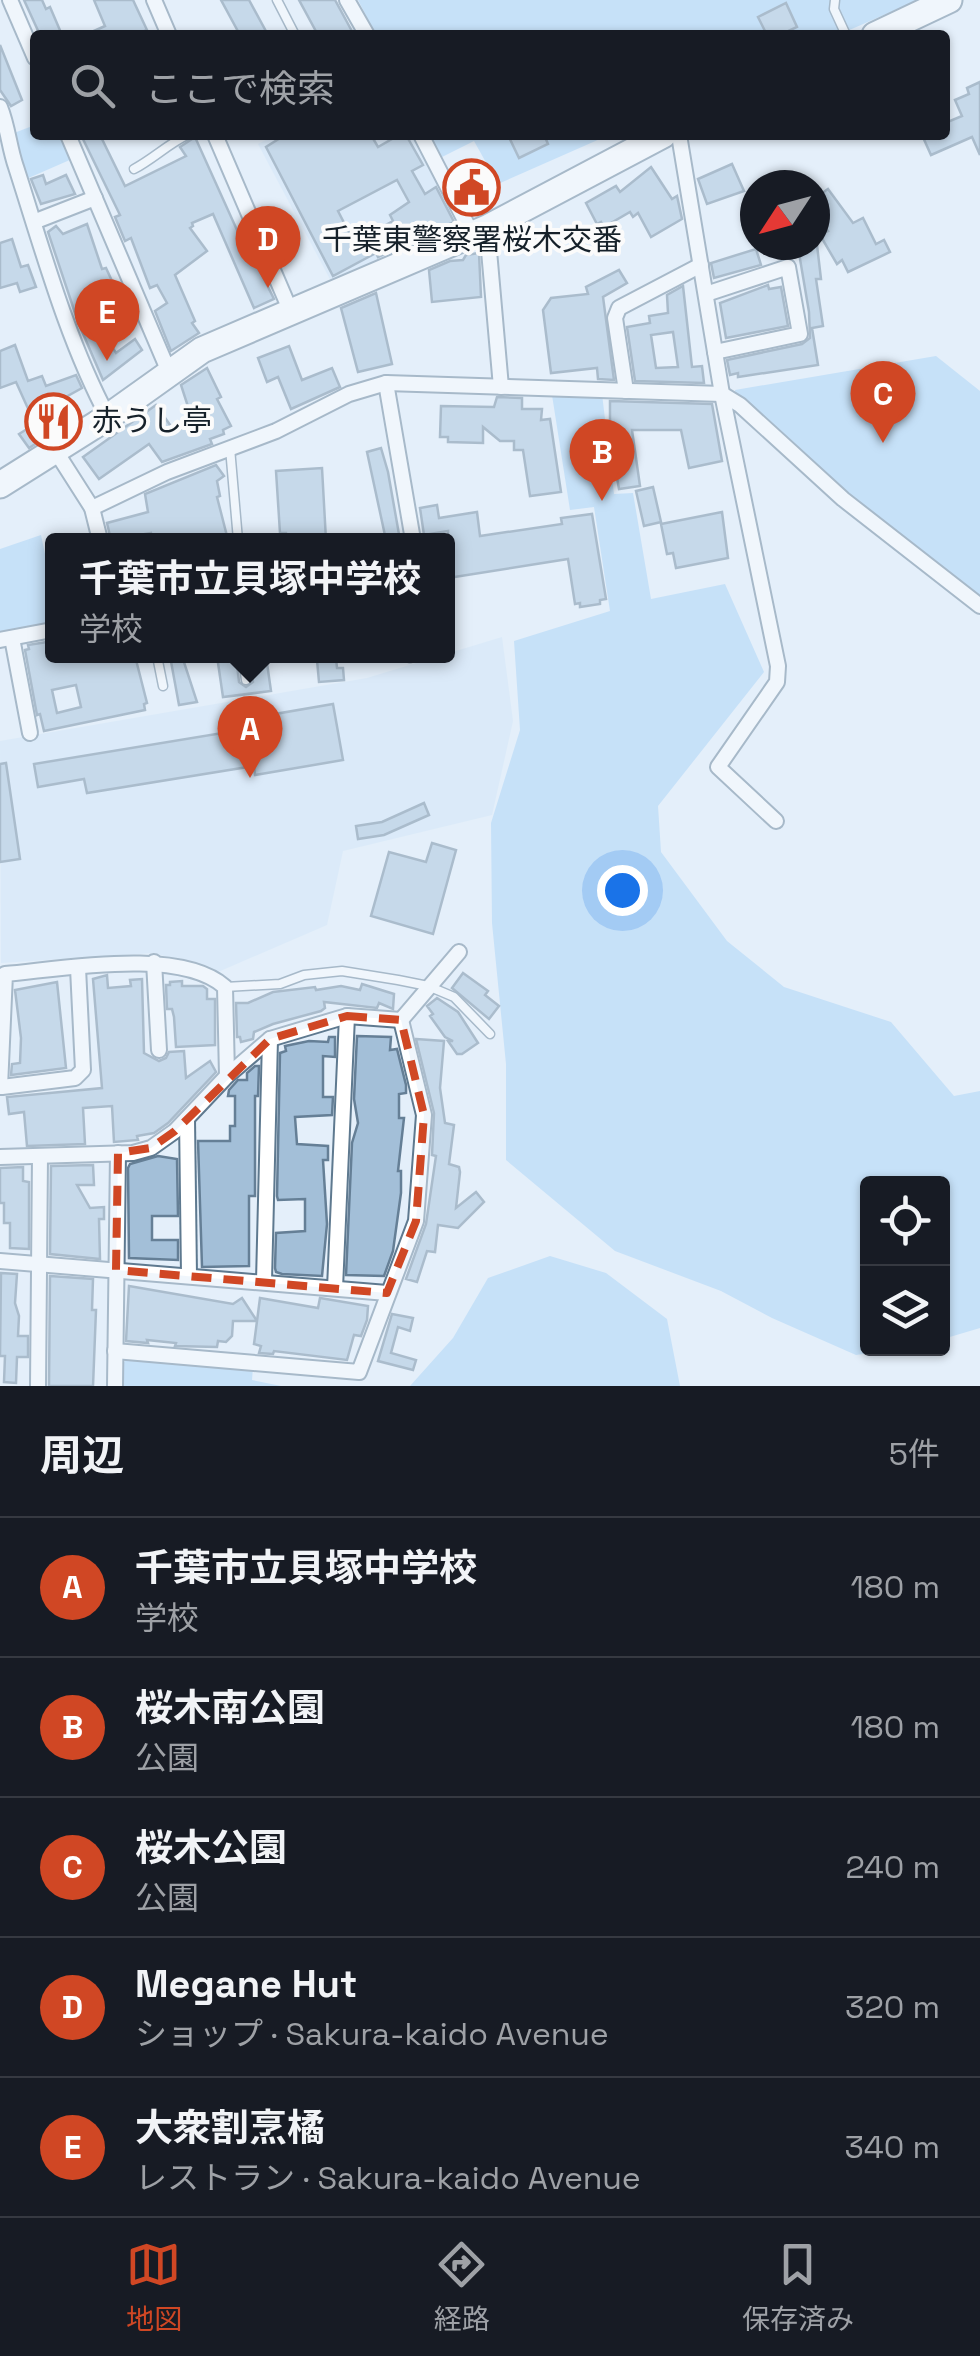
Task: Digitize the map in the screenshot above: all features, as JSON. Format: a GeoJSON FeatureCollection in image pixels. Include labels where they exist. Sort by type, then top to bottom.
{"type":"FeatureCollection","features":[{"type":"Feature","properties":{"kind":"highway"},"geometry":{"type":"LineString","coordinates":[[885,30],[942,1]]}},
{"type":"Feature","properties":{"kind":"highway"},"geometry":{"type":"LineString","coordinates":[[0,484],[108,417],[202,350],[480,231],[653,140]]}},
{"type":"Feature","properties":{"kind":"street"},"geometry":{"type":"LineString","coordinates":[[10,0],[30,46]]}},
{"type":"Feature","properties":{"kind":"street"},"geometry":{"type":"LineString","coordinates":[[154,0],[167,30]]}},
{"type":"Feature","properties":{"kind":"street"},"geometry":{"type":"LineString","coordinates":[[347,0],[364,30]]}},
{"type":"Feature","properties":{"kind":"street"},"geometry":{"type":"LineString","coordinates":[[1,111],[10,132],[7,164],[36,222],[66,320],[108,417]]}},
{"type":"Feature","properties":{"kind":"street"},"geometry":{"type":"LineString","coordinates":[[70,140],[169,372]]}},
{"type":"Feature","properties":{"kind":"street"},"geometry":{"type":"LineString","coordinates":[[219,140],[291,312]]}},
{"type":"Feature","properties":{"kind":"street"},"geometry":{"type":"LineString","coordinates":[[423,140],[480,231],[501,387]]}},
{"type":"Feature","properties":{"kind":"street"},"geometry":{"type":"LineString","coordinates":[[680,140],[722,394],[778,666],[777,682],[718,767],[776,821]]}},
{"type":"Feature","properties":{"kind":"street"},"geometry":{"type":"LineString","coordinates":[[36,222],[95,198]]}},
{"type":"Feature","properties":{"kind":"street"},"geometry":{"type":"LineString","coordinates":[[626,391],[615,318],[619,308],[701,264]]}},
{"type":"Feature","properties":{"kind":"street"},"geometry":{"type":"LineString","coordinates":[[706,294],[788,267],[800,334],[716,352]]}},
{"type":"Feature","properties":{"kind":"street"},"geometry":{"type":"LineString","coordinates":[[386,382],[412,533]]}},
{"type":"Feature","properties":{"kind":"street"},"geometry":{"type":"LineString","coordinates":[[92,508],[167,472],[276,432],[349,394],[386,382],[722,394],[980,606]]}},
{"type":"Feature","properties":{"kind":"street"},"geometry":{"type":"LineString","coordinates":[[55,450],[92,508],[98,533]]}},
{"type":"Feature","properties":{"kind":"street"},"geometry":{"type":"LineString","coordinates":[[30,733],[6,639],[45,631]]}},
{"type":"Feature","properties":{"kind":"street"},"geometry":{"type":"LineString","coordinates":[[401,1020],[459,952]]}},
{"type":"Feature","properties":{"kind":"street"},"geometry":{"type":"LineString","coordinates":[[154,962],[159,1050]]}},
{"type":"Feature","properties":{"kind":"street"},"geometry":{"type":"LineString","coordinates":[[78,968],[83,1070],[75,1078],[1,1087],[5,974],[78,968],[154,962],[192,970],[225,987],[227,1076]]}},
{"type":"Feature","properties":{"kind":"street"},"geometry":{"type":"LineString","coordinates":[[0,1157],[118,1153],[150,1148],[187,1119],[227,1076],[270,1039],[347,1016],[401,1020]]}},
{"type":"Feature","properties":{"kind":"street"},"geometry":{"type":"LineString","coordinates":[[335,1288],[347,1016]]}},
{"type":"Feature","properties":{"kind":"street"},"geometry":{"type":"LineString","coordinates":[[115,1351],[359,1372],[416,1221],[424,1115],[401,1020]]}},
{"type":"Feature","properties":{"kind":"street"},"geometry":{"type":"LineString","coordinates":[[264,1281],[270,1039]]}},
{"type":"Feature","properties":{"kind":"street"},"geometry":{"type":"LineString","coordinates":[[187,1119],[188,1275]]}},
{"type":"Feature","properties":{"kind":"street"},"geometry":{"type":"LineString","coordinates":[[115,1386],[118,1153]]}},
{"type":"Feature","properties":{"kind":"street"},"geometry":{"type":"LineString","coordinates":[[38,1386],[40,1156]]}},
{"type":"Feature","properties":{"kind":"street"},"geometry":{"type":"LineString","coordinates":[[0,1261],[387,1294]]}},
{"type":"Feature","properties":{"kind":"lane"},"geometry":{"type":"LineString","coordinates":[[277,0],[292,30]]}},
{"type":"Feature","properties":{"kind":"lane"},"geometry":{"type":"LineString","coordinates":[[835,0],[834,10],[844,30]]}},
{"type":"Feature","properties":{"kind":"lane"},"geometry":{"type":"LineString","coordinates":[[134,169],[164,154],[177,140]]}},
{"type":"Feature","properties":{"kind":"lane"},"geometry":{"type":"LineString","coordinates":[[230,448],[237,533]]}},
{"type":"Feature","properties":{"kind":"lane"},"geometry":{"type":"LineString","coordinates":[[159,663],[164,686]]}},
{"type":"Feature","properties":{"kind":"lane"},"geometry":{"type":"LineString","coordinates":[[244,663],[246,680]]}},
{"type":"Feature","properties":{"kind":"lane"},"geometry":{"type":"LineString","coordinates":[[225,987],[280,984],[304,975],[342,970],[428,986],[454,997],[490,1034]]}},
{"type":"Feature","properties":{"kind":"highlighted area"},"geometry":{"type":"Polygon","coordinates":[[[347,1016],[401,1020],[424,1115],[416,1221],[387,1293],[116,1270],[118,1153],[151,1148],[175,1131],[270,1039],[347,1016]]]}},
{"type":"Feature","properties":{"kind":"shaded area"},"geometry":{"type":"Polygon","coordinates":[[[358,0],[918,0],[849,30],[373,30],[358,0]]]}},
{"type":"Feature","properties":{"kind":"shaded area"},"geometry":{"type":"Polygon","coordinates":[[[30,127],[30,140],[64,140],[72,159],[24,180],[14,133],[30,127]]]}},
{"type":"Feature","properties":{"kind":"shaded area"},"geometry":{"type":"Polygon","coordinates":[[[266,140],[417,140],[466,230],[332,283],[258,144],[266,140]]]}},
{"type":"Feature","properties":{"kind":"shaded area"},"geometry":{"type":"Polygon","coordinates":[[[433,140],[598,140],[498,184],[474,141],[442,157],[433,140]]]}},
{"type":"Feature","properties":{"kind":"shaded area"},"geometry":{"type":"Polygon","coordinates":[[[936,356],[980,391],[980,600],[836,488],[736,398],[735,390],[936,356]]]}},
{"type":"Feature","properties":{"kind":"shaded area"},"geometry":{"type":"Polygon","coordinates":[[[602,394],[614,494],[633,493],[651,599],[725,584],[764,672],[658,806],[661,852],[727,941],[784,987],[891,1022],[954,1096],[980,1091],[980,1328],[950,1337],[950,1176],[860,1176],[860,1354],[856,1355],[721,1291],[615,1251],[506,1160],[506,1064],[492,923],[491,823],[520,730],[514,641],[610,611],[594,507],[570,510],[552,395],[602,394]]]}},
{"type":"Feature","properties":{"kind":"shaded area"},"geometry":{"type":"Polygon","coordinates":[[[41,535],[45,554],[45,626],[0,636],[0,549],[41,535]]]}},
{"type":"Feature","properties":{"kind":"shaded area"},"geometry":{"type":"Polygon","coordinates":[[[502,637],[513,721],[492,815],[343,851],[327,925],[218,972],[154,953],[1,963],[0,741],[367,678],[416,663],[455,663],[455,651],[502,637]]]}},
{"type":"Feature","properties":{"kind":"shaded area"},"geometry":{"type":"Polygon","coordinates":[[[550,1256],[606,1273],[667,1319],[680,1386],[410,1386],[453,1338],[488,1278],[550,1256]]]}},
{"type":"Feature","properties":{"kind":"shaded area"},"geometry":{"type":"Polygon","coordinates":[[[129,1357],[253,1367],[252,1380],[281,1386],[121,1386],[122,1364],[129,1357]]]}},
{"type":"Feature","properties":{"kind":"building"},"geometry":{"type":"Polygon","coordinates":[[[24,0],[42,0],[46,9],[50,7],[60,30],[38,30],[24,0]]]}},
{"type":"Feature","properties":{"kind":"building"},"geometry":{"type":"Polygon","coordinates":[[[94,0],[133,0],[147,30],[96,30],[105,26],[94,0]]]}},
{"type":"Feature","properties":{"kind":"building"},"geometry":{"type":"Polygon","coordinates":[[[221,0],[249,0],[265,30],[237,30],[221,0]]]}},
{"type":"Feature","properties":{"kind":"building"},"geometry":{"type":"Polygon","coordinates":[[[299,0],[335,0],[351,30],[315,30],[299,0]]]}},
{"type":"Feature","properties":{"kind":"building"},"geometry":{"type":"Polygon","coordinates":[[[786,3],[797,27],[764,30],[758,17],[786,3]]]}},
{"type":"Feature","properties":{"kind":"building"},"geometry":{"type":"Polygon","coordinates":[[[0,45],[22,100],[11,106],[0,90],[0,45]]]}},
{"type":"Feature","properties":{"kind":"building"},"geometry":{"type":"Polygon","coordinates":[[[980,82],[980,155],[972,137],[931,155],[924,140],[950,140],[950,121],[962,116],[955,100],[969,94],[967,88],[980,82]]]}},
{"type":"Feature","properties":{"kind":"building"},"geometry":{"type":"Polygon","coordinates":[[[83,140],[102,140],[125,186],[186,156],[180,147],[196,140],[246,250],[249,249],[274,299],[254,308],[213,214],[192,223],[190,228],[207,251],[175,275],[199,333],[171,351],[155,311],[167,303],[157,285],[150,288],[131,238],[125,241],[115,217],[120,215],[83,140]]]}},
{"type":"Feature","properties":{"kind":"building"},"geometry":{"type":"Polygon","coordinates":[[[277,140],[374,140],[378,147],[390,140],[409,140],[423,165],[412,171],[425,194],[436,187],[454,222],[378,257],[376,253],[333,276],[266,147],[277,140]],[[397,180],[338,211],[354,242],[393,221],[390,215],[409,202],[397,180]]]}},
{"type":"Feature","properties":{"kind":"building"},"geometry":{"type":"Polygon","coordinates":[[[510,140],[546,140],[548,144],[519,158],[510,140]]]}},
{"type":"Feature","properties":{"kind":"building"},"geometry":{"type":"Polygon","coordinates":[[[732,164],[740,192],[707,204],[698,179],[732,164]]]}},
{"type":"Feature","properties":{"kind":"building"},"geometry":{"type":"Polygon","coordinates":[[[651,167],[672,199],[677,196],[682,219],[651,237],[638,213],[633,217],[630,212],[604,227],[601,222],[597,224],[586,203],[616,186],[620,192],[651,167]]]}},
{"type":"Feature","properties":{"kind":"building"},"geometry":{"type":"Polygon","coordinates":[[[43,175],[46,184],[66,175],[75,194],[41,204],[31,179],[43,175]]]}},
{"type":"Feature","properties":{"kind":"building"},"geometry":{"type":"Polygon","coordinates":[[[830,192],[853,223],[863,218],[876,244],[884,240],[890,252],[848,272],[842,260],[837,264],[830,252],[830,192]]]}},
{"type":"Feature","properties":{"kind":"building"},"geometry":{"type":"Polygon","coordinates":[[[87,224],[102,269],[106,268],[124,307],[94,318],[102,347],[109,342],[116,353],[135,339],[142,350],[103,380],[78,322],[48,232],[56,226],[63,234],[87,224]]]}},
{"type":"Feature","properties":{"kind":"building"},"geometry":{"type":"Polygon","coordinates":[[[12,239],[21,267],[28,265],[36,287],[20,292],[17,283],[0,288],[0,243],[12,239]]]}},
{"type":"Feature","properties":{"kind":"building"},"geometry":{"type":"Polygon","coordinates":[[[479,253],[481,297],[432,302],[429,270],[479,253]]]}},
{"type":"Feature","properties":{"kind":"building"},"geometry":{"type":"Polygon","coordinates":[[[740,254],[740,260],[759,260],[761,265],[714,278],[711,263],[740,254]]]}},
{"type":"Feature","properties":{"kind":"building"},"geometry":{"type":"Polygon","coordinates":[[[800,260],[819,260],[821,279],[816,279],[823,326],[812,328],[818,365],[730,375],[727,360],[802,344],[810,338],[800,260]]]}},
{"type":"Feature","properties":{"kind":"building"},"geometry":{"type":"Polygon","coordinates":[[[619,270],[627,283],[603,297],[614,380],[598,379],[597,368],[551,373],[543,310],[551,298],[588,294],[586,287],[619,270]]]}},
{"type":"Feature","properties":{"kind":"building"},"geometry":{"type":"Polygon","coordinates":[[[768,285],[769,289],[781,287],[788,326],[726,338],[720,303],[768,285]]]}},
{"type":"Feature","properties":{"kind":"building"},"geometry":{"type":"Polygon","coordinates":[[[683,286],[692,367],[702,366],[704,383],[635,381],[627,327],[650,323],[649,316],[668,313],[667,295],[683,286]],[[673,332],[651,335],[656,368],[678,367],[673,332]]]}},
{"type":"Feature","properties":{"kind":"building"},"geometry":{"type":"Polygon","coordinates":[[[376,293],[392,364],[358,372],[341,308],[376,293]]]}},
{"type":"Feature","properties":{"kind":"building"},"geometry":{"type":"Polygon","coordinates":[[[15,345],[28,381],[42,376],[46,386],[76,375],[82,388],[55,403],[67,423],[29,448],[19,434],[35,424],[16,382],[0,388],[0,351],[15,345]]]}},
{"type":"Feature","properties":{"kind":"building"},"geometry":{"type":"Polygon","coordinates":[[[289,346],[302,380],[332,368],[340,387],[291,409],[278,377],[267,382],[258,358],[289,346]]]}},
{"type":"Feature","properties":{"kind":"building"},"geometry":{"type":"Polygon","coordinates":[[[207,368],[231,426],[223,430],[224,434],[210,439],[212,444],[162,462],[149,444],[99,479],[83,457],[156,405],[175,432],[193,422],[181,385],[207,368]]]}},
{"type":"Feature","properties":{"kind":"building"},"geometry":{"type":"Polygon","coordinates":[[[497,397],[522,398],[522,409],[542,409],[541,420],[550,419],[561,492],[530,496],[523,450],[514,450],[514,441],[500,441],[483,427],[483,443],[448,442],[448,437],[440,437],[441,406],[494,407],[497,397]]]}},
{"type":"Feature","properties":{"kind":"building"},"geometry":{"type":"Polygon","coordinates":[[[610,401],[712,404],[722,461],[689,468],[681,430],[632,430],[640,486],[619,489],[610,438],[610,401]]]}},
{"type":"Feature","properties":{"kind":"building"},"geometry":{"type":"Polygon","coordinates":[[[381,448],[399,533],[384,533],[367,452],[381,448]]]}},
{"type":"Feature","properties":{"kind":"building"},"geometry":{"type":"Polygon","coordinates":[[[216,465],[224,476],[217,481],[217,497],[226,533],[109,533],[107,523],[148,512],[145,494],[216,465]]]}},
{"type":"Feature","properties":{"kind":"building"},"geometry":{"type":"Polygon","coordinates":[[[322,468],[326,533],[280,533],[276,471],[322,468]]]}},
{"type":"Feature","properties":{"kind":"building"},"geometry":{"type":"Polygon","coordinates":[[[653,487],[661,522],[644,526],[636,491],[653,487]]]}},
{"type":"Feature","properties":{"kind":"building"},"geometry":{"type":"Polygon","coordinates":[[[437,505],[439,518],[477,512],[480,536],[562,524],[561,518],[592,514],[606,599],[600,600],[600,604],[575,604],[568,559],[455,577],[455,533],[424,533],[420,508],[437,505]]]}},
{"type":"Feature","properties":{"kind":"building"},"geometry":{"type":"Polygon","coordinates":[[[722,512],[728,558],[676,568],[673,553],[667,554],[661,524],[722,512]]]}},
{"type":"Feature","properties":{"kind":"building"},"geometry":{"type":"Polygon","coordinates":[[[45,642],[45,663],[137,663],[147,703],[145,710],[44,731],[40,714],[37,715],[25,650],[28,645],[45,642]],[[76,685],[52,690],[57,713],[81,707],[76,685]]]}},
{"type":"Feature","properties":{"kind":"building"},"geometry":{"type":"Polygon","coordinates":[[[171,663],[184,663],[197,702],[179,705],[171,663]]]}},
{"type":"Feature","properties":{"kind":"building"},"geometry":{"type":"Polygon","coordinates":[[[218,663],[237,663],[239,682],[246,687],[253,682],[251,663],[267,663],[271,691],[223,697],[218,663]]]}},
{"type":"Feature","properties":{"kind":"building"},"geometry":{"type":"Polygon","coordinates":[[[317,663],[336,663],[337,668],[343,668],[344,680],[319,682],[317,663]]]}},
{"type":"Feature","properties":{"kind":"building"},"geometry":{"type":"Polygon","coordinates":[[[333,704],[343,760],[255,775],[254,766],[87,793],[84,779],[38,787],[34,764],[247,729],[246,719],[333,704]]]}},
{"type":"Feature","properties":{"kind":"building"},"geometry":{"type":"Polygon","coordinates":[[[6,763],[20,859],[0,862],[0,764],[6,763]]]}},
{"type":"Feature","properties":{"kind":"building"},"geometry":{"type":"Polygon","coordinates":[[[424,803],[429,815],[384,835],[358,839],[356,826],[382,822],[424,803]]]}},
{"type":"Feature","properties":{"kind":"building"},"geometry":{"type":"Polygon","coordinates":[[[432,843],[456,850],[433,934],[371,916],[389,852],[426,862],[432,843]]]}},
{"type":"Feature","properties":{"kind":"building"},"geometry":{"type":"Polygon","coordinates":[[[463,973],[488,991],[485,995],[499,1006],[489,1019],[452,988],[463,973]]]}},
{"type":"Feature","properties":{"kind":"building"},"geometry":{"type":"Polygon","coordinates":[[[107,975],[108,988],[131,986],[130,980],[142,979],[144,1053],[159,1061],[169,1052],[184,1051],[186,1078],[210,1061],[216,1072],[168,1123],[154,1133],[137,1136],[138,1140],[114,1142],[112,1106],[83,1108],[85,1144],[27,1146],[24,1112],[9,1114],[7,1097],[102,1088],[93,979],[107,975]]]}},
{"type":"Feature","properties":{"kind":"building"},"geometry":{"type":"Polygon","coordinates":[[[182,981],[182,986],[203,986],[207,999],[215,999],[215,1045],[176,1047],[166,985],[182,981]]]}},
{"type":"Feature","properties":{"kind":"building"},"geometry":{"type":"Polygon","coordinates":[[[57,982],[66,1068],[11,1075],[12,1064],[20,1063],[15,990],[57,982]]]}},
{"type":"Feature","properties":{"kind":"building"},"geometry":{"type":"Polygon","coordinates":[[[362,984],[394,994],[393,1009],[379,1003],[377,1008],[324,1002],[321,1011],[273,1024],[254,1032],[253,1039],[241,1042],[237,1037],[236,1003],[248,1003],[273,992],[315,987],[360,990],[362,984]]]}},
{"type":"Feature","properties":{"kind":"building"},"geometry":{"type":"Polygon","coordinates":[[[437,998],[458,1012],[478,1043],[462,1054],[457,1054],[448,1041],[453,1041],[445,1037],[430,1016],[433,1014],[427,1006],[437,998]]]}},
{"type":"Feature","properties":{"kind":"building"},"geometry":{"type":"Polygon","coordinates":[[[357,1036],[391,1037],[390,1050],[397,1049],[406,1085],[406,1093],[399,1094],[399,1118],[404,1118],[398,1171],[401,1193],[393,1251],[384,1276],[346,1275],[352,1143],[358,1123],[354,1099],[357,1036]]]}},
{"type":"Feature","properties":{"kind":"building"},"geometry":{"type":"Polygon","coordinates":[[[329,1037],[335,1037],[335,1057],[323,1056],[323,1097],[333,1097],[332,1115],[295,1117],[297,1144],[328,1146],[328,1160],[323,1160],[327,1224],[322,1276],[282,1274],[275,1268],[276,1233],[305,1231],[305,1199],[278,1200],[277,1196],[280,1053],[286,1051],[285,1046],[328,1042],[329,1037]]]}},
{"type":"Feature","properties":{"kind":"building"},"geometry":{"type":"Polygon","coordinates":[[[416,1039],[444,1041],[440,1088],[445,1123],[454,1125],[449,1164],[459,1167],[460,1172],[456,1208],[476,1192],[484,1202],[458,1228],[438,1225],[435,1252],[427,1251],[417,1282],[406,1279],[426,1224],[436,1156],[432,1155],[434,1113],[416,1039]]]}},
{"type":"Feature","properties":{"kind":"building"},"geometry":{"type":"Polygon","coordinates":[[[259,1066],[255,1096],[255,1196],[249,1196],[249,1266],[202,1267],[198,1141],[230,1141],[230,1126],[235,1126],[235,1096],[228,1096],[229,1090],[238,1080],[247,1080],[247,1073],[259,1066]]]}},
{"type":"Feature","properties":{"kind":"building"},"geometry":{"type":"Polygon","coordinates":[[[158,1156],[177,1159],[178,1216],[152,1216],[152,1240],[178,1240],[178,1260],[129,1258],[128,1168],[158,1156]]]}},
{"type":"Feature","properties":{"kind":"building"},"geometry":{"type":"Polygon","coordinates":[[[93,1165],[94,1185],[77,1185],[90,1208],[104,1207],[104,1219],[99,1219],[100,1259],[50,1254],[51,1166],[93,1165]]]}},
{"type":"Feature","properties":{"kind":"building"},"geometry":{"type":"Polygon","coordinates":[[[23,1167],[23,1181],[29,1182],[29,1249],[10,1248],[10,1223],[4,1223],[4,1203],[0,1203],[0,1168],[23,1167]]]}},
{"type":"Feature","properties":{"kind":"building"},"geometry":{"type":"Polygon","coordinates":[[[1,1273],[17,1274],[18,1336],[28,1336],[28,1357],[17,1357],[16,1383],[4,1382],[5,1356],[0,1356],[1,1273]]]}},
{"type":"Feature","properties":{"kind":"building"},"geometry":{"type":"Polygon","coordinates":[[[50,1276],[93,1279],[93,1386],[49,1386],[50,1276]]]}},
{"type":"Feature","properties":{"kind":"building"},"geometry":{"type":"Polygon","coordinates":[[[129,1286],[233,1304],[242,1298],[257,1321],[233,1321],[232,1336],[226,1342],[218,1341],[217,1347],[126,1341],[129,1286]]]}},
{"type":"Feature","properties":{"kind":"building"},"geometry":{"type":"Polygon","coordinates":[[[260,1298],[318,1308],[320,1298],[368,1306],[367,1320],[361,1336],[354,1335],[347,1360],[274,1351],[259,1353],[261,1346],[254,1344],[260,1298]]]}},
{"type":"Feature","properties":{"kind":"building"},"geometry":{"type":"Polygon","coordinates":[[[392,1314],[413,1318],[410,1331],[398,1327],[391,1353],[416,1360],[413,1370],[378,1361],[392,1314]]]}},
{"type":"Feature","properties":{"kind":"place","name":"千葉東警察署桜木交番"},"geometry":{"type":"Point","coordinates":[472,188]}},
{"type":"Feature","properties":{"kind":"place","name":"Megane Hut"},"geometry":{"type":"Point","coordinates":[268,288]}},
{"type":"Feature","properties":{"kind":"place","name":"大衆割烹橘"},"geometry":{"type":"Point","coordinates":[107,361]}},
{"type":"Feature","properties":{"kind":"place","name":"赤うし亭"},"geometry":{"type":"Point","coordinates":[53,421]}},
{"type":"Feature","properties":{"kind":"place","name":"桜木公園"},"geometry":{"type":"Point","coordinates":[883,443]}},
{"type":"Feature","properties":{"kind":"place","name":"桜木南公園"},"geometry":{"type":"Point","coordinates":[602,501]}},
{"type":"Feature","properties":{"kind":"place","name":"千葉市立貝塚中学校"},"geometry":{"type":"Point","coordinates":[250,778]}}]}
